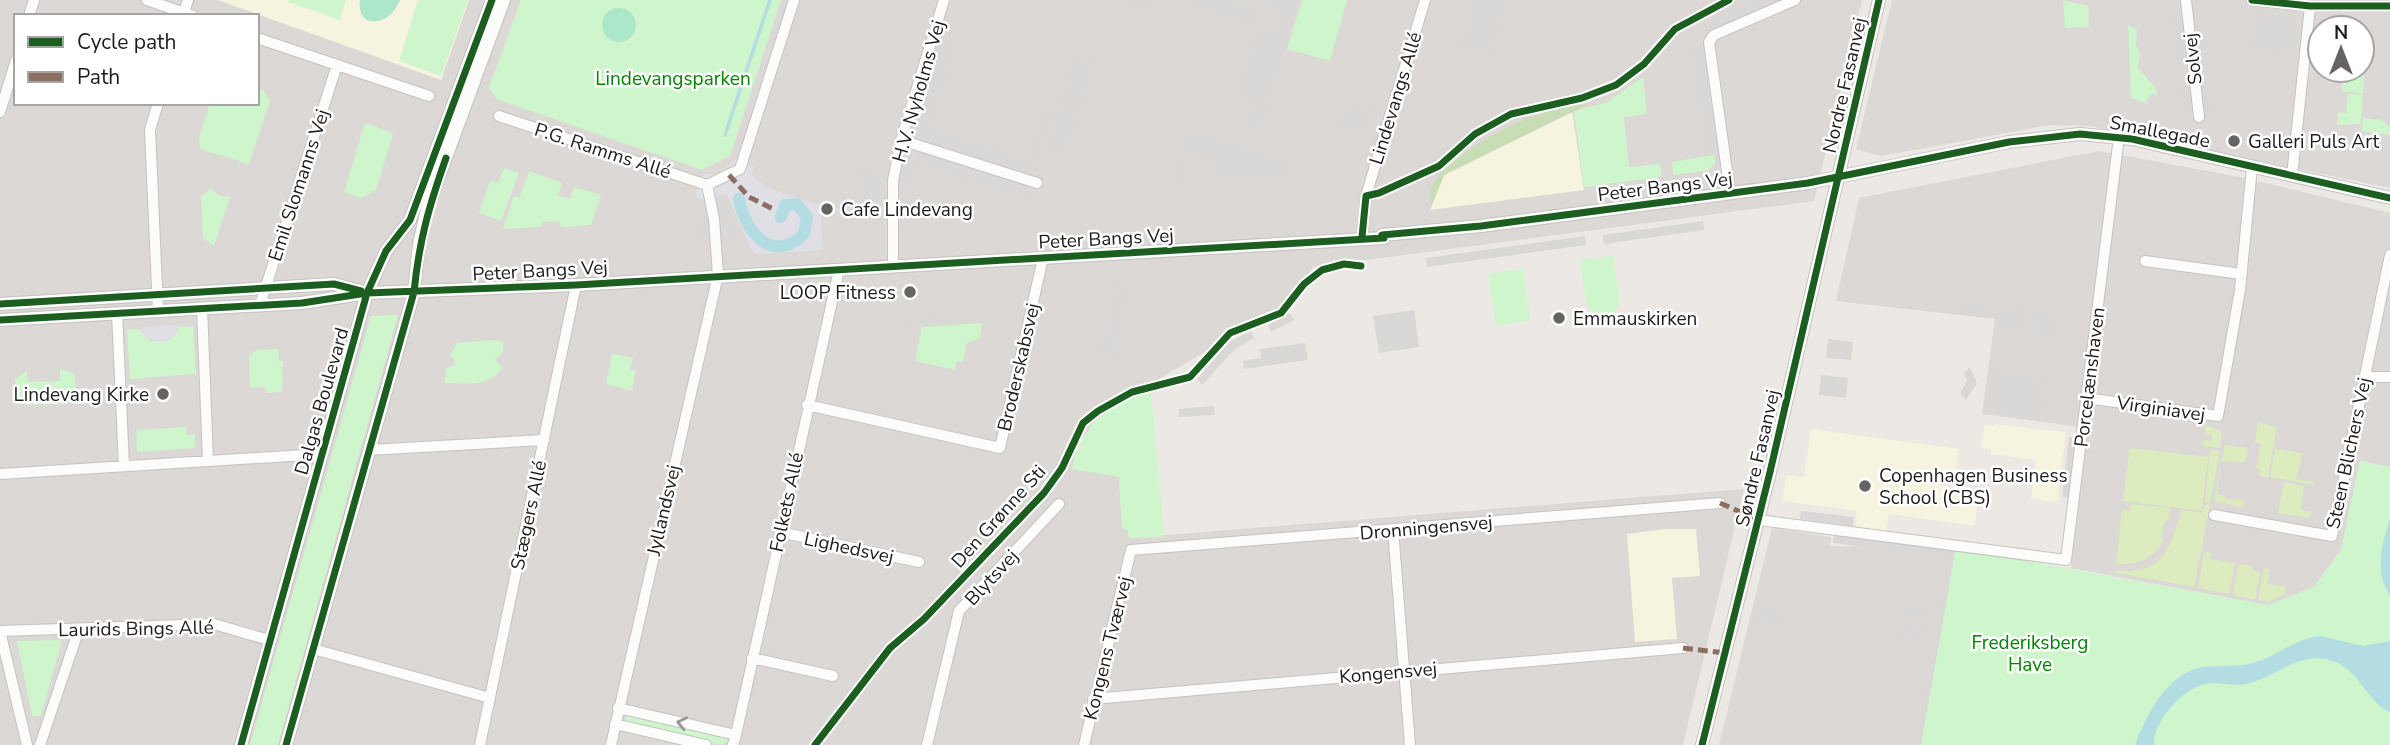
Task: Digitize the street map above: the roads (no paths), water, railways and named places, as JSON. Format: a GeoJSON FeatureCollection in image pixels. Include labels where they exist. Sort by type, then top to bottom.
{"type":"FeatureCollection","features":[{"type":"Feature","properties":{"kind":"street"},"geometry":{"type":"LineString","coordinates":[[147,0],[184,14]]}},
{"type":"Feature","properties":{"kind":"street","name":"Dalgas Boulevard"},"geometry":{"type":"LineString","coordinates":[[241,745],[367,293],[386,251],[410,219],[492,0]]}},
{"type":"Feature","properties":{"kind":"street"},"geometry":{"type":"LineString","coordinates":[[286,745],[414,292],[419,244],[427,209],[504,0]]}},
{"type":"Feature","properties":{"kind":"street"},"geometry":{"type":"LineString","coordinates":[[706,185],[740,169],[794,0]]}},
{"type":"Feature","properties":{"kind":"street","name":"H.V. Nyholms Vej"},"geometry":{"type":"LineString","coordinates":[[893,266],[893,181],[901,140],[944,0]]}},
{"type":"Feature","properties":{"kind":"street","name":"Lindevangs Allé"},"geometry":{"type":"LineString","coordinates":[[1362,237],[1366,195],[1425,0]]}},
{"type":"Feature","properties":{"kind":"street"},"geometry":{"type":"LineString","coordinates":[[1730,194],[1709,42],[1714,35],[1795,0]]}},
{"type":"Feature","properties":{"kind":"street","name":"Nordre Fasanvej"},"geometry":{"type":"LineString","coordinates":[[1839,177],[1879,0]]}},
{"type":"Feature","properties":{"kind":"street","name":"Solvej"},"geometry":{"type":"LineString","coordinates":[[2186,0],[2199,117]]}},
{"type":"Feature","properties":{"kind":"street"},"geometry":{"type":"LineString","coordinates":[[2252,0],[2310,5],[2390,6]]}},
{"type":"Feature","properties":{"kind":"street"},"geometry":{"type":"LineString","coordinates":[[2292,176],[2310,5]]}},
{"type":"Feature","properties":{"kind":"street"},"geometry":{"type":"LineString","coordinates":[[259,39],[429,96]]}},
{"type":"Feature","properties":{"kind":"street","name":"Emil Slomanns Vej"},"geometry":{"type":"LineString","coordinates":[[260,305],[337,65]]}},
{"type":"Feature","properties":{"kind":"street"},"geometry":{"type":"LineString","coordinates":[[0,112],[14,66]]}},
{"type":"Feature","properties":{"kind":"street"},"geometry":{"type":"LineString","coordinates":[[157,105],[150,130],[158,311]]}},
{"type":"Feature","properties":{"kind":"street","name":"P.G. Ramms Allé"},"geometry":{"type":"LineString","coordinates":[[499,116],[706,185]]}},
{"type":"Feature","properties":{"kind":"street","name":"Smallegade"},"geometry":{"type":"LineString","coordinates":[[1839,177],[2053,136],[2087,133],[2119,137],[2390,198]]}},
{"type":"Feature","properties":{"kind":"street","name":"Porcelænshaven"},"geometry":{"type":"LineString","coordinates":[[1759,520],[2066,561],[2119,137]]}},
{"type":"Feature","properties":{"kind":"street"},"geometry":{"type":"LineString","coordinates":[[901,140],[1037,183]]}},
{"type":"Feature","properties":{"kind":"street","name":"Virginiavej"},"geometry":{"type":"LineString","coordinates":[[2086,398],[2218,416],[2241,274],[2252,167]]}},
{"type":"Feature","properties":{"kind":"street","name":"Peter Bangs Vej"},"geometry":{"type":"LineString","coordinates":[[0,320],[260,305],[367,293],[576,285],[1384,237],[1382,235],[1481,226],[1839,177]]}},
{"type":"Feature","properties":{"kind":"street","name":"Søndre Fasanvej"},"geometry":{"type":"LineString","coordinates":[[1702,745],[1759,520],[1839,177]]}},
{"type":"Feature","properties":{"kind":"street","name":"Jyllandsvej"},"geometry":{"type":"LineString","coordinates":[[611,745],[718,275],[714,219],[706,185]]}},
{"type":"Feature","properties":{"kind":"street","name":"Steen Blichers Vej"},"geometry":{"type":"LineString","coordinates":[[2214,515],[2332,536],[2390,255]]}},
{"type":"Feature","properties":{"kind":"street","name":"Broderskabsvej"},"geometry":{"type":"LineString","coordinates":[[807,405],[1000,448],[1043,258]]}},
{"type":"Feature","properties":{"kind":"street"},"geometry":{"type":"LineString","coordinates":[[2146,261],[2241,274]]}},
{"type":"Feature","properties":{"kind":"street","name":"Folkets Allé"},"geometry":{"type":"LineString","coordinates":[[618,708],[734,740],[839,270]]}},
{"type":"Feature","properties":{"kind":"street","name":"Peter Bangs Vej"},"geometry":{"type":"LineString","coordinates":[[0,304],[334,284],[367,293]]}},
{"type":"Feature","properties":{"kind":"street","name":"Stægers Allé"},"geometry":{"type":"LineString","coordinates":[[480,745],[576,285]]}},
{"type":"Feature","properties":{"kind":"street"},"geometry":{"type":"LineString","coordinates":[[201,293],[208,461]]}},
{"type":"Feature","properties":{"kind":"street"},"geometry":{"type":"LineString","coordinates":[[117,298],[124,466]]}},
{"type":"Feature","properties":{"kind":"street"},"geometry":{"type":"LineString","coordinates":[[2364,377],[2390,377]]}},
{"type":"Feature","properties":{"kind":"street"},"geometry":{"type":"LineString","coordinates":[[369,450],[544,440]]}},
{"type":"Feature","properties":{"kind":"street"},"geometry":{"type":"LineString","coordinates":[[0,474],[323,454]]}},
{"type":"Feature","properties":{"kind":"street","name":"Dronningensvej"},"geometry":{"type":"LineString","coordinates":[[1131,550],[1720,503]]}},
{"type":"Feature","properties":{"kind":"street","name":"Blytsvej"},"geometry":{"type":"LineString","coordinates":[[927,745],[959,611],[1059,504]]}},
{"type":"Feature","properties":{"kind":"street"},"geometry":{"type":"LineString","coordinates":[[1393,530],[1410,745]]}},
{"type":"Feature","properties":{"kind":"street","name":"Lighedsvej"},"geometry":{"type":"LineString","coordinates":[[780,532],[919,562]]}},
{"type":"Feature","properties":{"kind":"street","name":"Kongens Tværvej"},"geometry":{"type":"LineString","coordinates":[[1084,745],[1131,550]]}},
{"type":"Feature","properties":{"kind":"street","name":"Laurids Bings Allé"},"geometry":{"type":"LineString","coordinates":[[0,631],[214,624],[269,640]]}},
{"type":"Feature","properties":{"kind":"street"},"geometry":{"type":"LineString","coordinates":[[40,745],[79,629]]}},
{"type":"Feature","properties":{"kind":"street"},"geometry":{"type":"LineString","coordinates":[[0,631],[27,745]]}},
{"type":"Feature","properties":{"kind":"street","name":"Kongensvej"},"geometry":{"type":"LineString","coordinates":[[1094,699],[1404,670],[1683,648]]}},
{"type":"Feature","properties":{"kind":"street"},"geometry":{"type":"LineString","coordinates":[[313,649],[490,698]]}},
{"type":"Feature","properties":{"kind":"street"},"geometry":{"type":"LineString","coordinates":[[752,658],[833,676]]}},
{"type":"Feature","properties":{"kind":"street"},"geometry":{"type":"LineString","coordinates":[[615,724],[706,745]]}},
{"type":"Feature","properties":{"kind":"water"},"geometry":{"type":"Polygon","coordinates":[[[2390,519],[2390,595],[2382,577],[2381,558],[2390,519]]]}},
{"type":"Feature","properties":{"kind":"water"},"geometry":{"type":"Polygon","coordinates":[[[2321,636],[2363,646],[2390,641],[2390,712],[2374,700],[2346,668],[2325,659],[2315,658],[2296,663],[2250,683],[2202,685],[2185,694],[2169,709],[2158,727],[2154,745],[2135,745],[2145,721],[2160,697],[2169,686],[2190,671],[2203,667],[2250,664],[2296,643],[2321,636]]]}},
{"type":"Feature","properties":{"kind":"waterway"},"geometry":{"type":"LineString","coordinates":[[725,135],[770,0]]}},
{"type":"Feature","properties":{"kind":"waterway"},"geometry":{"type":"LineString","coordinates":[[739,199],[747,223],[762,241],[771,245],[792,243],[804,234],[807,217],[797,204],[785,205],[781,217]]}},
{"type":"Feature","properties":{"kind":"place","name":"Galleri Puls Art"},"geometry":{"type":"Point","coordinates":[2234,141]}},
{"type":"Feature","properties":{"kind":"place","name":"Cafe Lindevang"},"geometry":{"type":"Point","coordinates":[827,209]}},
{"type":"Feature","properties":{"kind":"place","name":"LOOP Fitness"},"geometry":{"type":"Point","coordinates":[910,292]}},
{"type":"Feature","properties":{"kind":"place","name":"Emmauskirken"},"geometry":{"type":"Point","coordinates":[1559,318]}},
{"type":"Feature","properties":{"kind":"place","name":"Lindevang Kirke"},"geometry":{"type":"Point","coordinates":[163,394]}},
{"type":"Feature","properties":{"kind":"place","name":"Copenhagen Business School (CBS)"},"geometry":{"type":"Point","coordinates":[1865,486]}},
{"type":"Feature","properties":{"kind":"park label","name":"Lindevangsparken"},"geometry":{"type":"Point","coordinates":[673,78]}},
{"type":"Feature","properties":{"kind":"park label","name":"Frederiksberg Have"},"geometry":{"type":"Point","coordinates":[2030,653]}}]}
